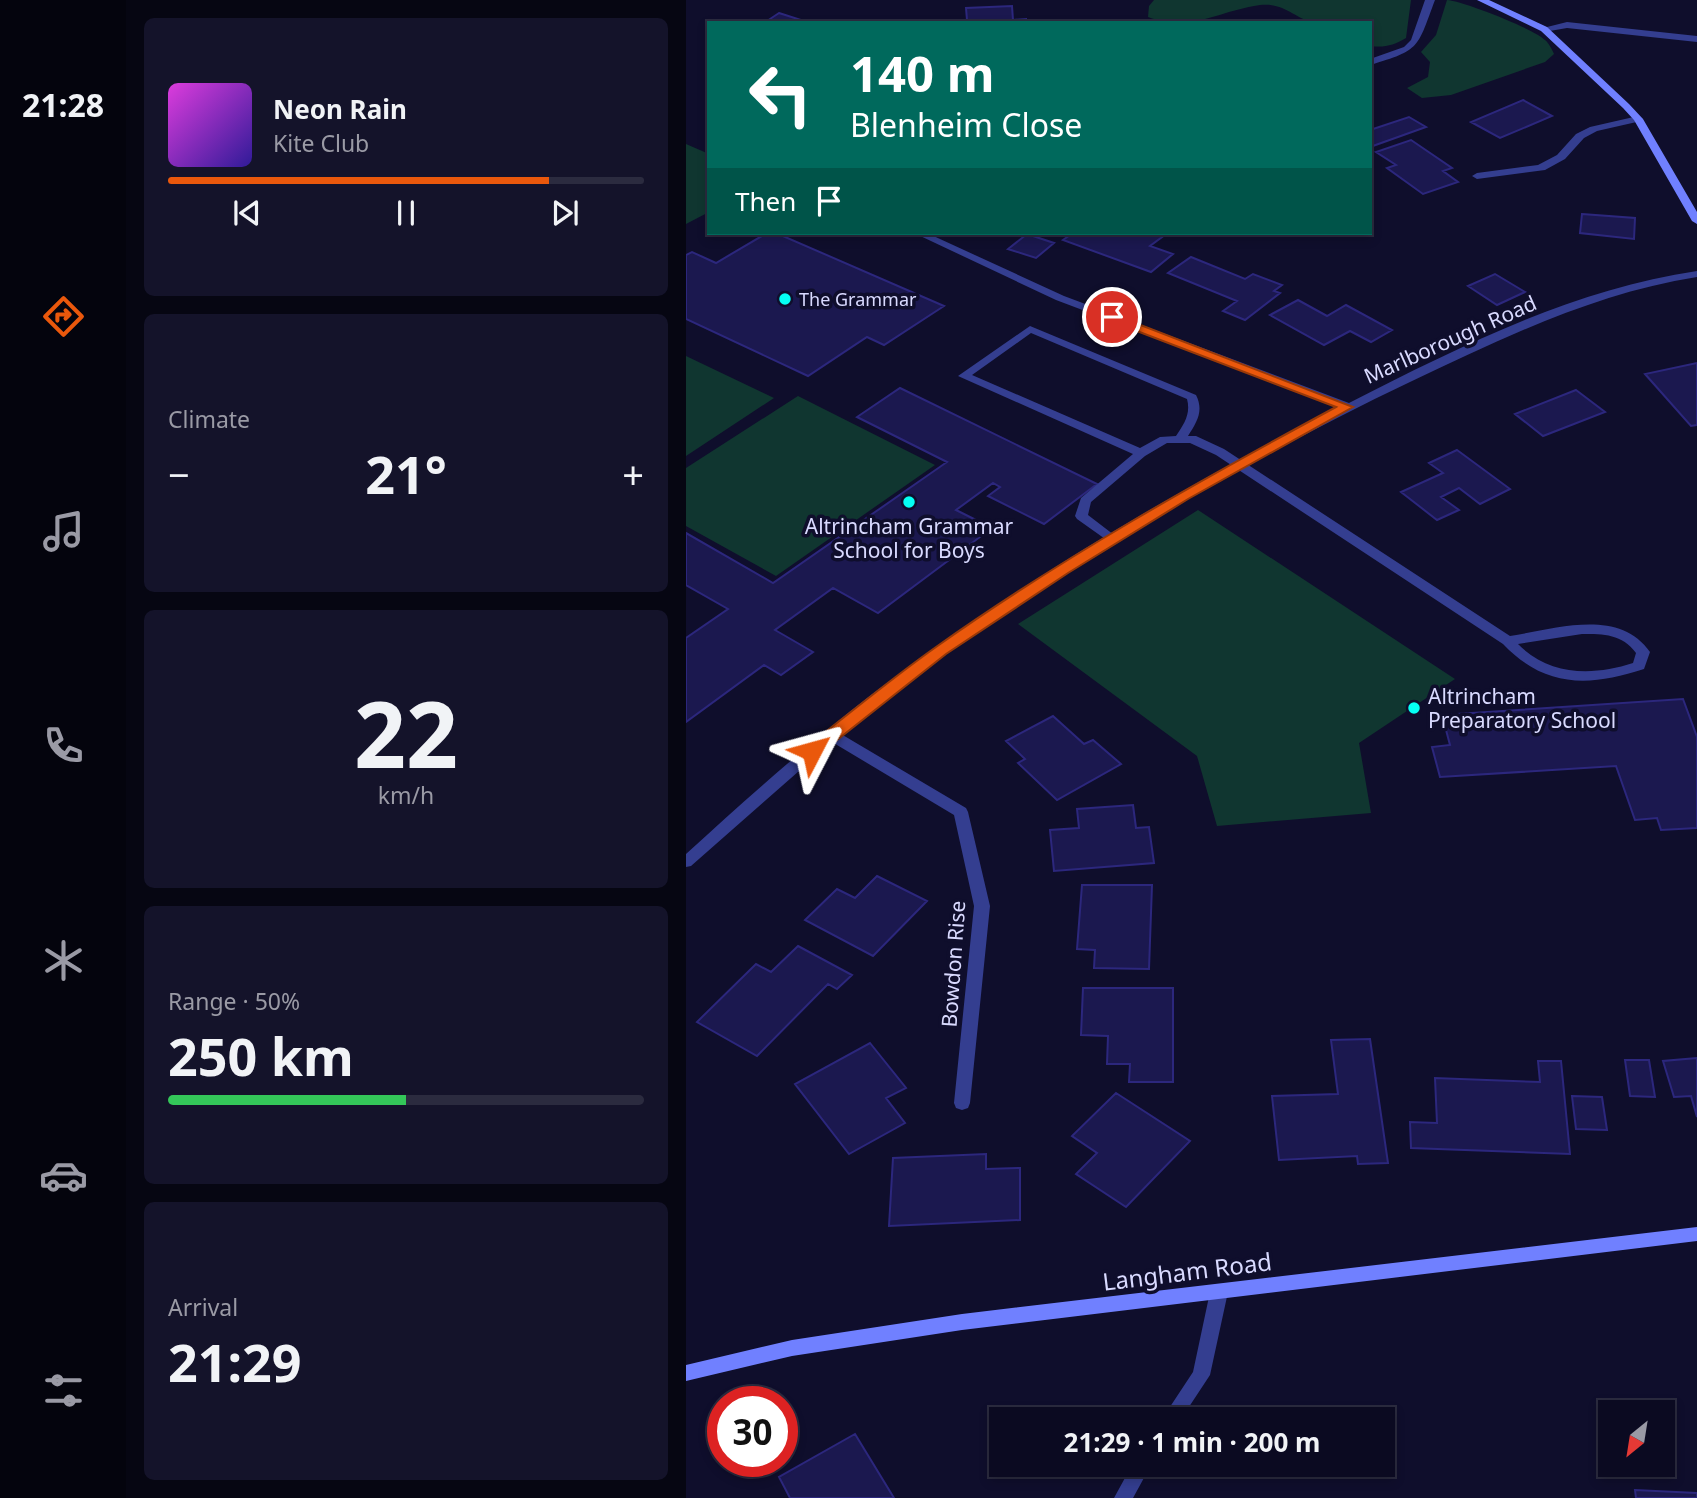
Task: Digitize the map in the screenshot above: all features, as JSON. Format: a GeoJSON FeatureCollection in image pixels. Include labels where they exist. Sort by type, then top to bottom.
{"type":"FeatureCollection","features":[{"type":"Feature","properties":{"kind":"main road"},"geometry":{"type":"LineString","coordinates":[[1482,0],[1544,29],[1583,63],[1638,119],[1697,221]]}},
{"type":"Feature","properties":{"kind":"main road","name":"Langham Road"},"geometry":{"type":"LineString","coordinates":[[686,1373],[792,1348],[962,1322],[1697,1234]]}},
{"type":"Feature","properties":{"kind":"street"},"geometry":{"type":"LineString","coordinates":[[1372,61],[1407,48],[1415,41],[1430,0]]}},
{"type":"Feature","properties":{"kind":"street"},"geometry":{"type":"LineString","coordinates":[[1544,29],[1567,24],[1697,39]]}},
{"type":"Feature","properties":{"kind":"street"},"geometry":{"type":"LineString","coordinates":[[1477,176],[1541,168],[1561,157],[1580,136],[1594,129],[1638,119]]}},
{"type":"Feature","properties":{"kind":"street"},"geometry":{"type":"LineString","coordinates":[[923,235],[1060,298],[1347,407]]}},
{"type":"Feature","properties":{"kind":"street","name":"Marlborough Road"},"geometry":{"type":"LineString","coordinates":[[686,862],[831,735],[941,651],[1112,538],[1238,465],[1347,407],[1527,323],[1628,288],[1697,274]]}},
{"type":"Feature","properties":{"kind":"street"},"geometry":{"type":"LineString","coordinates":[[1141,453],[964,376],[1030,329],[1192,397],[1196,407],[1194,415],[1179,440]]}},
{"type":"Feature","properties":{"kind":"street"},"geometry":{"type":"LineString","coordinates":[[1112,538],[1081,516],[1086,501],[1141,453],[1164,440],[1192,439],[1238,465],[1508,641],[1531,663],[1553,672],[1591,676],[1617,674],[1639,666],[1643,652],[1637,640],[1618,630],[1591,628],[1508,641]]}},
{"type":"Feature","properties":{"kind":"street","name":"Bowdon Rise"},"geometry":{"type":"LineString","coordinates":[[831,735],[961,813],[982,906],[962,1103]]}},
{"type":"Feature","properties":{"kind":"street"},"geometry":{"type":"LineString","coordinates":[[1179,1407],[1201,1375],[1219,1292]]}},
{"type":"Feature","properties":{"kind":"street"},"geometry":{"type":"LineString","coordinates":[[1123,1498],[1135,1477]]}},
{"type":"Feature","properties":{"kind":"green space"},"geometry":{"type":"Polygon","coordinates":[[[1154,0],[1411,0],[1406,38],[1380,47],[1372,46],[1372,21],[1307,21],[1280,7],[1264,5],[1202,20],[1163,21],[1148,17],[1149,6],[1154,0]]]}},
{"type":"Feature","properties":{"kind":"green space"},"geometry":{"type":"Polygon","coordinates":[[[1447,0],[1482,10],[1527,29],[1546,41],[1554,54],[1545,62],[1451,95],[1422,98],[1407,88],[1428,77],[1430,62],[1421,52],[1436,35],[1447,0]]]}},
{"type":"Feature","properties":{"kind":"green space"},"geometry":{"type":"Polygon","coordinates":[[[686,144],[707,153],[707,213],[686,224],[686,144]]]}},
{"type":"Feature","properties":{"kind":"green space"},"geometry":{"type":"Polygon","coordinates":[[[686,356],[774,398],[686,456],[686,356]]]}},
{"type":"Feature","properties":{"kind":"green space"},"geometry":{"type":"Polygon","coordinates":[[[798,396],[935,465],[776,576],[686,526],[686,468],[798,396]]]}},
{"type":"Feature","properties":{"kind":"green space"},"geometry":{"type":"Polygon","coordinates":[[[1198,510],[1455,679],[1359,743],[1371,813],[1217,826],[1197,756],[1018,624],[1198,510]]]}},
{"type":"Feature","properties":{"kind":"building"},"geometry":{"type":"Polygon","coordinates":[[[1012,6],[1013,20],[1026,21],[967,20],[966,8],[1012,6]]]}},
{"type":"Feature","properties":{"kind":"building"},"geometry":{"type":"Polygon","coordinates":[[[779,13],[801,20],[799,21],[767,21],[779,13]]]}},
{"type":"Feature","properties":{"kind":"building"},"geometry":{"type":"Polygon","coordinates":[[[1523,100],[1552,116],[1500,138],[1471,122],[1523,100]]]}},
{"type":"Feature","properties":{"kind":"building"},"geometry":{"type":"Polygon","coordinates":[[[1409,117],[1426,127],[1372,146],[1372,129],[1409,117]]]}},
{"type":"Feature","properties":{"kind":"building"},"geometry":{"type":"Polygon","coordinates":[[[1411,140],[1452,168],[1443,171],[1458,182],[1423,194],[1387,168],[1396,165],[1376,152],[1411,140]]]}},
{"type":"Feature","properties":{"kind":"building"},"geometry":{"type":"Polygon","coordinates":[[[1582,214],[1635,218],[1634,239],[1580,233],[1582,214]]]}},
{"type":"Feature","properties":{"kind":"building"},"geometry":{"type":"Polygon","coordinates":[[[764,235],[781,235],[944,306],[884,345],[867,337],[808,376],[686,319],[686,255],[692,252],[716,263],[764,235]]]}},
{"type":"Feature","properties":{"kind":"building"},"geometry":{"type":"Polygon","coordinates":[[[1026,235],[1054,243],[1036,258],[1008,249],[1026,235]]]}},
{"type":"Feature","properties":{"kind":"building"},"geometry":{"type":"Polygon","coordinates":[[[1070,235],[1156,235],[1162,237],[1150,246],[1173,254],[1151,272],[1063,240],[1070,235]]]}},
{"type":"Feature","properties":{"kind":"building"},"geometry":{"type":"Polygon","coordinates":[[[1191,257],[1245,279],[1253,274],[1282,285],[1274,291],[1280,293],[1245,320],[1223,311],[1237,301],[1168,273],[1191,257]]]}},
{"type":"Feature","properties":{"kind":"building"},"geometry":{"type":"Polygon","coordinates":[[[1495,274],[1525,292],[1497,305],[1468,286],[1495,274]]]}},
{"type":"Feature","properties":{"kind":"building"},"geometry":{"type":"Polygon","coordinates":[[[1298,300],[1327,316],[1346,305],[1392,330],[1371,342],[1350,331],[1324,345],[1270,315],[1298,300]]]}},
{"type":"Feature","properties":{"kind":"building"},"geometry":{"type":"Polygon","coordinates":[[[1697,363],[1697,425],[1691,426],[1645,374],[1697,363]]]}},
{"type":"Feature","properties":{"kind":"building"},"geometry":{"type":"Polygon","coordinates":[[[900,388],[1097,484],[1044,524],[988,496],[1000,487],[993,483],[956,510],[992,528],[878,613],[833,588],[775,630],[813,652],[781,675],[764,665],[686,722],[686,638],[728,609],[686,585],[686,533],[773,583],[947,462],[857,417],[900,388]]]}},
{"type":"Feature","properties":{"kind":"building"},"geometry":{"type":"Polygon","coordinates":[[[1576,390],[1605,412],[1543,436],[1515,414],[1576,390]]]}},
{"type":"Feature","properties":{"kind":"building"},"geometry":{"type":"Polygon","coordinates":[[[1457,450],[1510,489],[1480,504],[1459,488],[1441,497],[1459,510],[1437,520],[1401,492],[1443,473],[1429,463],[1457,450]]]}},
{"type":"Feature","properties":{"kind":"building"},"geometry":{"type":"Polygon","coordinates":[[[1683,699],[1697,737],[1697,828],[1661,830],[1657,818],[1635,820],[1616,766],[1440,777],[1432,747],[1450,745],[1442,715],[1683,699]]]}},
{"type":"Feature","properties":{"kind":"building"},"geometry":{"type":"Polygon","coordinates":[[[1053,716],[1084,744],[1093,740],[1121,764],[1057,800],[1018,763],[1025,759],[1006,741],[1053,716]]]}},
{"type":"Feature","properties":{"kind":"building"},"geometry":{"type":"Polygon","coordinates":[[[1133,805],[1136,828],[1149,827],[1154,863],[1054,871],[1050,830],[1079,828],[1077,809],[1133,805]]]}},
{"type":"Feature","properties":{"kind":"building"},"geometry":{"type":"Polygon","coordinates":[[[877,876],[927,901],[873,956],[805,920],[837,889],[855,898],[877,876]]]}},
{"type":"Feature","properties":{"kind":"building"},"geometry":{"type":"Polygon","coordinates":[[[1082,885],[1152,885],[1149,969],[1094,968],[1095,950],[1077,949],[1082,885]]]}},
{"type":"Feature","properties":{"kind":"building"},"geometry":{"type":"Polygon","coordinates":[[[798,946],[852,975],[837,989],[828,984],[757,1056],[697,1022],[756,964],[771,972],[798,946]]]}},
{"type":"Feature","properties":{"kind":"building"},"geometry":{"type":"Polygon","coordinates":[[[1083,988],[1173,988],[1173,1082],[1129,1082],[1130,1064],[1107,1064],[1108,1036],[1081,1035],[1083,988]]]}},
{"type":"Feature","properties":{"kind":"building"},"geometry":{"type":"Polygon","coordinates":[[[1370,1039],[1388,1163],[1358,1164],[1357,1156],[1279,1160],[1272,1096],[1338,1094],[1331,1040],[1370,1039]]]}},
{"type":"Feature","properties":{"kind":"building"},"geometry":{"type":"Polygon","coordinates":[[[870,1043],[906,1088],[886,1098],[905,1123],[849,1154],[795,1084],[870,1043]]]}},
{"type":"Feature","properties":{"kind":"building"},"geometry":{"type":"Polygon","coordinates":[[[1697,1058],[1697,1117],[1691,1096],[1674,1097],[1663,1061],[1697,1058]]]}},
{"type":"Feature","properties":{"kind":"building"},"geometry":{"type":"Polygon","coordinates":[[[1625,1060],[1649,1060],[1655,1097],[1630,1096],[1625,1060]]]}},
{"type":"Feature","properties":{"kind":"building"},"geometry":{"type":"Polygon","coordinates":[[[1538,1061],[1561,1061],[1570,1154],[1411,1148],[1410,1122],[1437,1123],[1435,1078],[1540,1082],[1538,1061]]]}},
{"type":"Feature","properties":{"kind":"building"},"geometry":{"type":"Polygon","coordinates":[[[1116,1093],[1190,1141],[1126,1207],[1076,1174],[1097,1153],[1072,1136],[1116,1093]]]}},
{"type":"Feature","properties":{"kind":"building"},"geometry":{"type":"Polygon","coordinates":[[[1572,1096],[1602,1097],[1607,1130],[1576,1129],[1572,1096]]]}},
{"type":"Feature","properties":{"kind":"building"},"geometry":{"type":"Polygon","coordinates":[[[986,1154],[986,1169],[1020,1168],[1020,1220],[889,1226],[893,1158],[986,1154]]]}},
{"type":"Feature","properties":{"kind":"building"},"geometry":{"type":"Polygon","coordinates":[[[855,1434],[894,1498],[790,1498],[779,1477],[798,1477],[798,1466],[855,1434]]]}},
{"type":"Feature","properties":{"kind":"building"},"geometry":{"type":"Polygon","coordinates":[[[1635,1490],[1697,1493],[1697,1498],[1636,1498],[1635,1490]]]}},
{"type":"Feature","properties":{"kind":"place","name":"The Grammar"},"geometry":{"type":"Point","coordinates":[785,299]}},
{"type":"Feature","properties":{"kind":"place","name":"Altrincham Grammar School for Boys"},"geometry":{"type":"Point","coordinates":[909,502]}},
{"type":"Feature","properties":{"kind":"place","name":"Altrincham Preparatory School"},"geometry":{"type":"Point","coordinates":[1414,708]}},
{"type":"Feature","properties":{"kind":"route"},"geometry":{"type":"LineString","coordinates":[[812,751],[941,651],[1063,569],[1183,496],[1347,407],[1112,317]]}}]}
